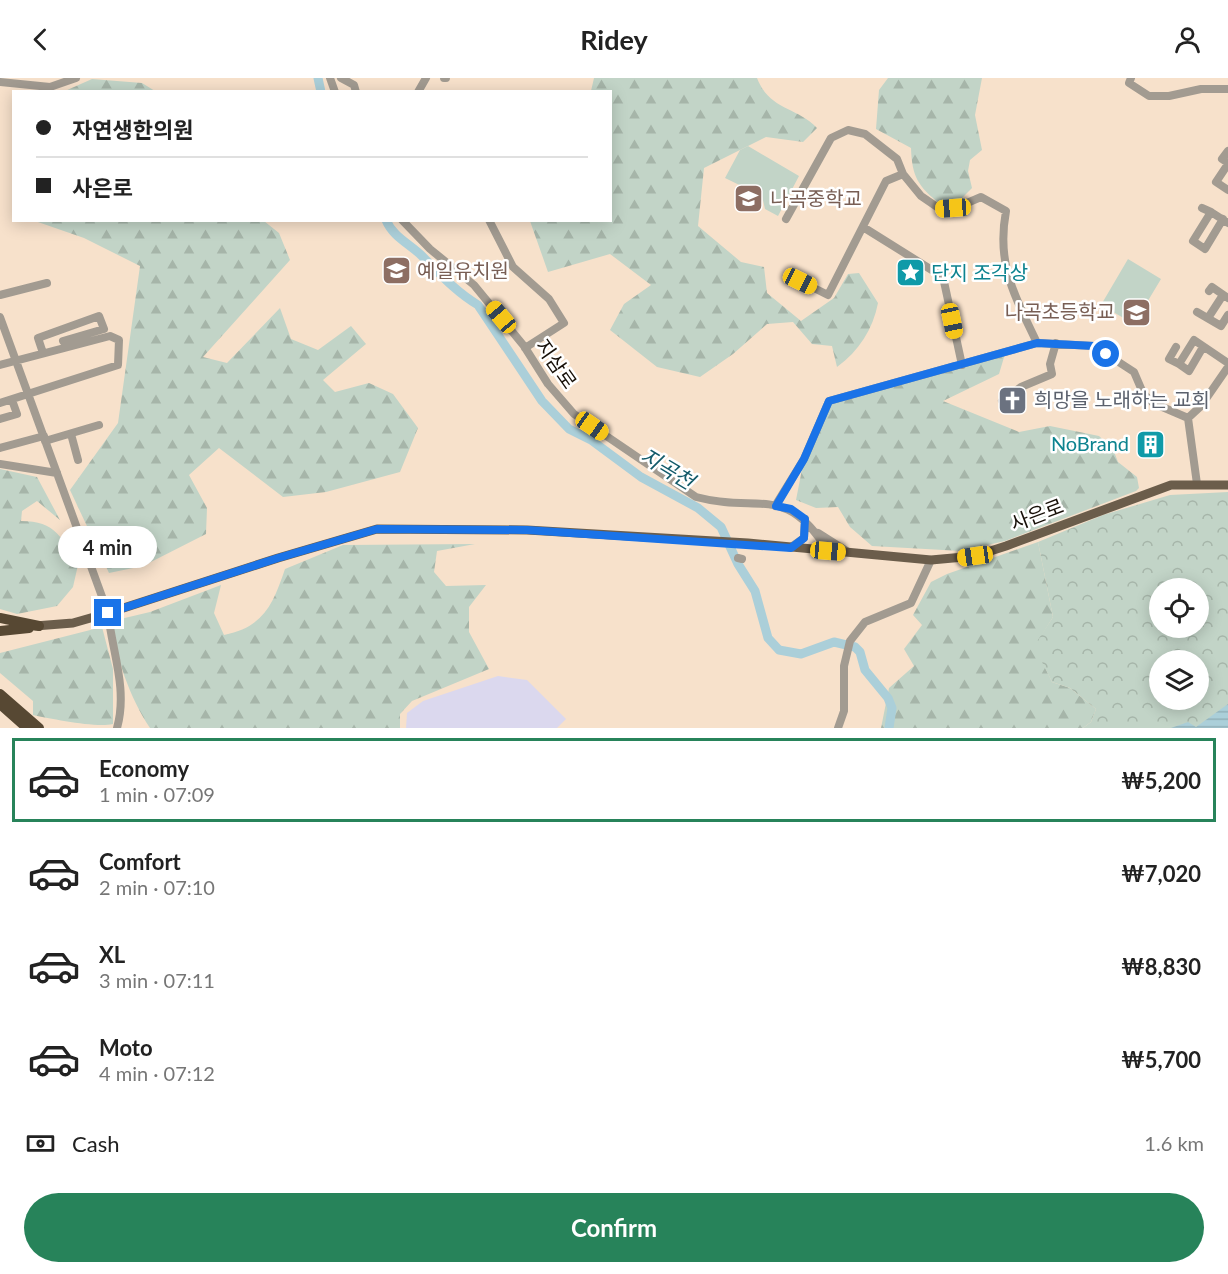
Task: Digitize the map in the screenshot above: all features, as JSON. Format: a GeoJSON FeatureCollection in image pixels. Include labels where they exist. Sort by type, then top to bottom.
{"type":"FeatureCollection","features":[{"type":"Feature","properties":{"kind":"highway"},"geometry":{"type":"LineString","coordinates":[[0,618],[39,626]]}},
{"type":"Feature","properties":{"kind":"highway"},"geometry":{"type":"LineString","coordinates":[[0,631],[39,626]]}},
{"type":"Feature","properties":{"kind":"highway"},"geometry":{"type":"LineString","coordinates":[[0,694],[39,728]]}},
{"type":"Feature","properties":{"kind":"highway"},"geometry":{"type":"LineString","coordinates":[[0,704],[27,728]]}},
{"type":"Feature","properties":{"kind":"main road","name":"사은로"},"geometry":{"type":"LineString","coordinates":[[108,613],[278,558],[377,529],[527,530],[748,543],[931,560],[975,556],[1171,485],[1228,485]]}},
{"type":"Feature","properties":{"kind":"main road"},"geometry":{"type":"LineString","coordinates":[[0,624],[39,626],[73,623],[108,613]]}},
{"type":"Feature","properties":{"kind":"street"},"geometry":{"type":"LineString","coordinates":[[0,82],[50,87],[75,78]]}},
{"type":"Feature","properties":{"kind":"street"},"geometry":{"type":"LineString","coordinates":[[341,78],[354,85],[355,90]]}},
{"type":"Feature","properties":{"kind":"street"},"geometry":{"type":"LineString","coordinates":[[1131,78],[1129,83],[1149,96],[1169,96],[1201,89],[1228,89]]}},
{"type":"Feature","properties":{"kind":"street"},"geometry":{"type":"LineString","coordinates":[[786,219],[831,138],[848,130],[865,134],[897,159],[903,174],[921,195],[940,209],[953,208],[981,197],[1006,211],[1002,253],[1016,297],[1037,343]]}},
{"type":"Feature","properties":{"kind":"street"},"geometry":{"type":"LineString","coordinates":[[1228,151],[1222,159],[1228,163],[1225,175],[1216,182],[1228,190]]}},
{"type":"Feature","properties":{"kind":"street"},"geometry":{"type":"LineString","coordinates":[[800,281],[828,295],[886,181],[903,174]]}},
{"type":"Feature","properties":{"kind":"street"},"geometry":{"type":"LineString","coordinates":[[1202,208],[1212,212],[1226,221],[1205,249],[1193,241],[1212,212]]}},
{"type":"Feature","properties":{"kind":"street","name":"지삼로"},"geometry":{"type":"LineString","coordinates":[[404,222],[430,249],[474,285],[525,348],[548,384],[574,414],[681,489],[696,497],[718,503],[758,502],[791,509],[817,532],[828,551]]}},
{"type":"Feature","properties":{"kind":"street"},"geometry":{"type":"LineString","coordinates":[[490,222],[513,267],[549,299],[564,323],[525,348]]}},
{"type":"Feature","properties":{"kind":"street"},"geometry":{"type":"LineString","coordinates":[[863,227],[943,277],[962,365]]}},
{"type":"Feature","properties":{"kind":"street"},"geometry":{"type":"LineString","coordinates":[[0,295],[47,283]]}},
{"type":"Feature","properties":{"kind":"street"},"geometry":{"type":"LineString","coordinates":[[1208,318],[1226,297],[1212,288],[1209,291]]}},
{"type":"Feature","properties":{"kind":"street"},"geometry":{"type":"LineString","coordinates":[[1197,312],[1221,326],[1228,315]]}},
{"type":"Feature","properties":{"kind":"street"},"geometry":{"type":"LineString","coordinates":[[43,353],[38,338],[99,316],[104,329],[63,341]]}},
{"type":"Feature","properties":{"kind":"street"},"geometry":{"type":"LineString","coordinates":[[0,317],[108,613],[110,634],[120,668],[121,690],[117,728]]}},
{"type":"Feature","properties":{"kind":"street"},"geometry":{"type":"LineString","coordinates":[[0,365],[110,336],[119,340],[118,365],[0,403]]}},
{"type":"Feature","properties":{"kind":"street"},"geometry":{"type":"LineString","coordinates":[[1176,347],[1169,359],[1179,364],[1194,340],[1227,369],[1202,406],[1188,418]]}},
{"type":"Feature","properties":{"kind":"street"},"geometry":{"type":"LineString","coordinates":[[776,506],[804,459],[829,401],[1037,343],[1094,346],[1134,372],[1143,393],[1153,403],[1188,418]]}},
{"type":"Feature","properties":{"kind":"street"},"geometry":{"type":"LineString","coordinates":[[1002,401],[1021,387],[1052,374],[1050,364],[1056,343]]}},
{"type":"Feature","properties":{"kind":"street"},"geometry":{"type":"LineString","coordinates":[[0,419],[17,414],[12,399]]}},
{"type":"Feature","properties":{"kind":"street"},"geometry":{"type":"LineString","coordinates":[[1188,418],[1197,484]]}},
{"type":"Feature","properties":{"kind":"street"},"geometry":{"type":"LineString","coordinates":[[0,448],[70,434],[99,425]]}},
{"type":"Feature","properties":{"kind":"street"},"geometry":{"type":"LineString","coordinates":[[70,434],[78,460]]}},
{"type":"Feature","properties":{"kind":"street"},"geometry":{"type":"LineString","coordinates":[[0,464],[57,473]]}},
{"type":"Feature","properties":{"kind":"street"},"geometry":{"type":"LineString","coordinates":[[791,548],[804,538],[805,519]]}},
{"type":"Feature","properties":{"kind":"street"},"geometry":{"type":"LineString","coordinates":[[817,532],[849,553]]}},
{"type":"Feature","properties":{"kind":"street"},"geometry":{"type":"LineString","coordinates":[[838,728],[845,696],[844,666],[849,641],[865,622],[911,603],[931,560]]}},
{"type":"Feature","properties":{"kind":"shaded area"},"geometry":{"type":"Polygon","coordinates":[[[498,676],[527,680],[566,719],[557,728],[406,728],[407,713],[423,701],[498,676]]]}},
{"type":"Feature","properties":{"kind":"green space"},"geometry":{"type":"Polygon","coordinates":[[[594,78],[757,78],[762,89],[776,103],[801,116],[817,128],[803,142],[766,137],[704,168],[698,226],[741,262],[764,267],[767,293],[801,321],[834,298],[848,274],[859,273],[878,303],[873,322],[864,339],[845,361],[837,367],[832,346],[812,344],[793,322],[767,324],[733,354],[700,377],[657,367],[610,330],[624,304],[651,285],[610,254],[548,272],[530,222],[612,222],[612,90],[591,90],[594,78]]]}},
{"type":"Feature","properties":{"kind":"green space"},"geometry":{"type":"Polygon","coordinates":[[[888,78],[982,78],[975,115],[982,150],[970,160],[968,171],[972,188],[961,199],[940,204],[921,186],[915,174],[911,148],[876,129],[879,90],[888,78]]]}},
{"type":"Feature","properties":{"kind":"green space"},"geometry":{"type":"Polygon","coordinates":[[[92,79],[142,83],[153,90],[67,90],[92,79]]]}},
{"type":"Feature","properties":{"kind":"green space"},"geometry":{"type":"Polygon","coordinates":[[[748,146],[799,176],[778,216],[765,209],[762,196],[725,178],[740,150],[748,146]]]}},
{"type":"Feature","properties":{"kind":"green space"},"geometry":{"type":"Polygon","coordinates":[[[38,222],[265,222],[279,233],[290,260],[203,357],[227,363],[280,308],[291,339],[318,350],[351,326],[366,344],[323,380],[335,392],[369,383],[393,394],[418,428],[400,472],[326,492],[283,497],[219,448],[189,475],[207,508],[206,534],[143,566],[109,573],[70,490],[118,423],[140,266],[84,238],[38,222]]]}},
{"type":"Feature","properties":{"kind":"green space"},"geometry":{"type":"Polygon","coordinates":[[[1128,259],[1161,279],[1134,324],[1101,305],[1128,259]]]}},
{"type":"Feature","properties":{"kind":"green space"},"geometry":{"type":"Polygon","coordinates":[[[1005,354],[999,374],[943,401],[1019,432],[1050,426],[1099,436],[1113,449],[1118,462],[1137,477],[1139,488],[1136,491],[1005,541],[961,551],[872,546],[850,527],[838,507],[816,508],[796,500],[804,459],[829,401],[1005,354]]]}},
{"type":"Feature","properties":{"kind":"green space"},"geometry":{"type":"Polygon","coordinates":[[[0,469],[37,477],[60,520],[37,501],[22,511],[21,521],[42,524],[57,533],[78,565],[73,587],[57,606],[17,614],[0,609],[0,469]]]}},
{"type":"Feature","properties":{"kind":"green space"},"geometry":{"type":"Polygon","coordinates":[[[1228,492],[1228,728],[1083,728],[1091,722],[1096,709],[1070,688],[1052,682],[1034,646],[1053,617],[1038,542],[1103,515],[1170,495],[1228,492]]]}},
{"type":"Feature","properties":{"kind":"green space"},"geometry":{"type":"Polygon","coordinates":[[[1038,542],[1053,617],[1035,646],[1052,682],[1070,688],[1096,709],[1091,722],[1083,728],[881,728],[889,688],[914,666],[904,649],[922,625],[913,615],[931,582],[947,574],[1038,542]]]}},
{"type":"Feature","properties":{"kind":"green space"},"geometry":{"type":"Polygon","coordinates":[[[475,544],[437,551],[434,572],[446,586],[486,585],[469,607],[469,632],[489,669],[412,701],[400,714],[400,728],[150,728],[130,690],[116,648],[112,621],[150,612],[221,585],[214,613],[224,635],[238,631],[258,620],[271,603],[285,569],[343,545],[475,544]]]}},
{"type":"Feature","properties":{"kind":"green space"},"geometry":{"type":"Polygon","coordinates":[[[102,627],[113,669],[113,724],[85,724],[33,715],[33,701],[0,673],[0,653],[102,627]]]}},
{"type":"Feature","properties":{"kind":"water"},"geometry":{"type":"Polygon","coordinates":[[[1228,704],[1228,728],[1171,728],[1188,722],[1196,727],[1228,704]]]}},
{"type":"Feature","properties":{"kind":"waterway","name":"지곡천"},"geometry":{"type":"LineString","coordinates":[[318,78],[321,90]]}},
{"type":"Feature","properties":{"kind":"waterway","name":"지곡천"},"geometry":{"type":"LineString","coordinates":[[387,222],[397,236],[455,289],[478,305],[542,401],[569,429],[591,440],[641,477],[698,508],[721,527],[738,564],[755,591],[768,638],[779,650],[801,654],[834,642],[855,647],[860,652],[865,670],[888,698],[892,708],[889,728]]}},
{"type":"Feature","properties":{"kind":"place","name":"나곡중학교"},"geometry":{"type":"Point","coordinates":[749,199]}},
{"type":"Feature","properties":{"kind":"place","name":"예일유치원"},"geometry":{"type":"Point","coordinates":[396,271]}},
{"type":"Feature","properties":{"kind":"place","name":"단지 조각상"},"geometry":{"type":"Point","coordinates":[910,273]}},
{"type":"Feature","properties":{"kind":"place","name":"나곡초등학교"},"geometry":{"type":"Point","coordinates":[1136,312]}},
{"type":"Feature","properties":{"kind":"place","name":"희망을 노래하는 교회"},"geometry":{"type":"Point","coordinates":[1013,400]}},
{"type":"Feature","properties":{"kind":"place","name":"NoBrand"},"geometry":{"type":"Point","coordinates":[1150,444]}},
{"type":"Feature","properties":{"kind":"route"},"geometry":{"type":"LineString","coordinates":[[108,613],[278,558],[377,529],[527,530],[748,543],[791,548],[804,538],[805,519],[791,509],[776,506],[804,459],[829,401],[841,395],[1005,354],[1037,343],[1094,346],[1106,354]]}}]}
